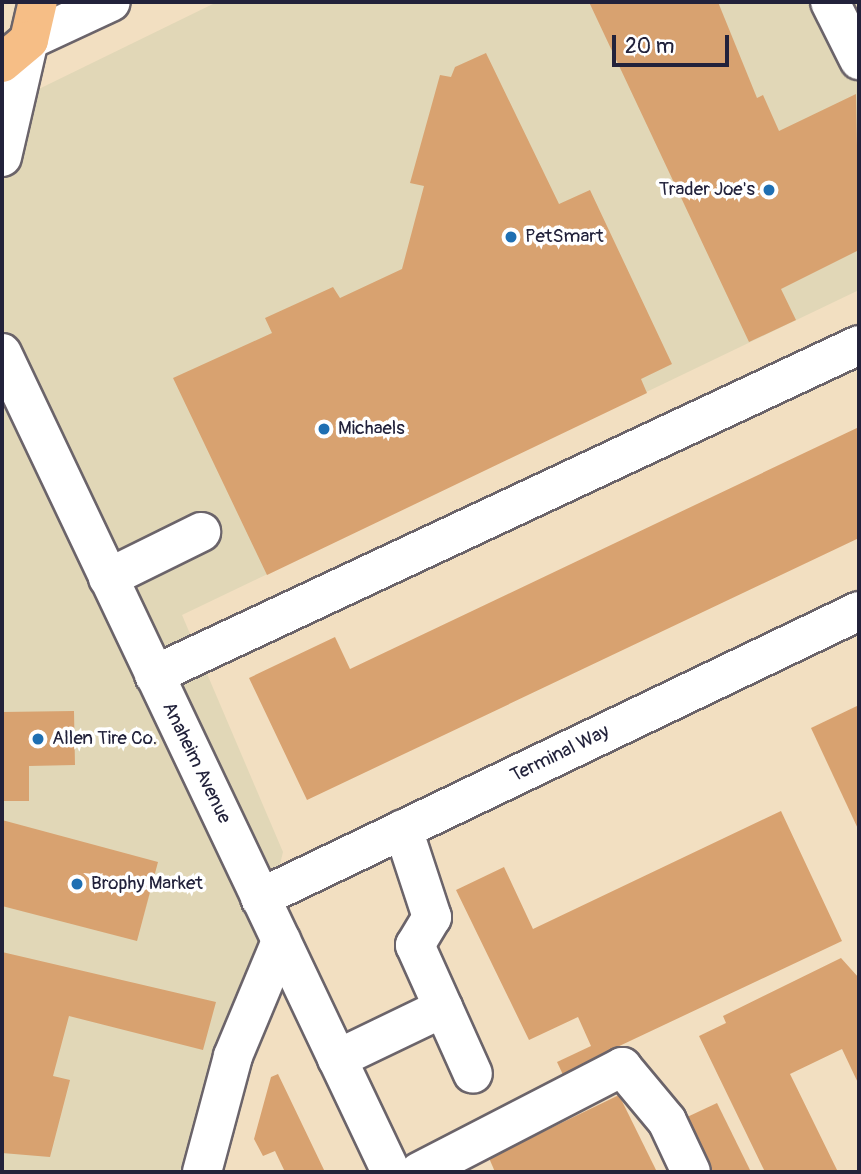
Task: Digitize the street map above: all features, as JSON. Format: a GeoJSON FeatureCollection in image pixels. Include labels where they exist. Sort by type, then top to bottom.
{"type":"FeatureCollection","features":[{"type":"Feature","properties":{"kind":"main road"},"geometry":{"type":"LineString","coordinates":[[11,45],[38,2]]}},
{"type":"Feature","properties":{"kind":"street"},"geometry":{"type":"LineString","coordinates":[[2,157],[11,45],[111,2]]}},
{"type":"Feature","properties":{"kind":"street"},"geometry":{"type":"LineString","coordinates":[[831,2],[859,60]]}},
{"type":"Feature","properties":{"kind":"street"},"geometry":{"type":"LineString","coordinates":[[154,675],[859,345]]}},
{"type":"Feature","properties":{"kind":"street","name":"Anaheim Avenue"},"geometry":{"type":"LineString","coordinates":[[2,353],[15,420],[108,578],[391,1172]]}},
{"type":"Feature","properties":{"kind":"street"},"geometry":{"type":"LineString","coordinates":[[108,578],[201,532]]}},
{"type":"Feature","properties":{"kind":"street","name":"Terminal Way"},"geometry":{"type":"LineString","coordinates":[[260,898],[859,611]]}},
{"type":"Feature","properties":{"kind":"street"},"geometry":{"type":"LineString","coordinates":[[403,829],[432,917],[415,945],[473,1074]]}},
{"type":"Feature","properties":{"kind":"street"},"geometry":{"type":"LineString","coordinates":[[202,1172],[233,1056],[281,941]]}},
{"type":"Feature","properties":{"kind":"street"},"geometry":{"type":"LineString","coordinates":[[337,1059],[443,1008]]}},
{"type":"Feature","properties":{"kind":"street"},"geometry":{"type":"LineString","coordinates":[[419,1172],[622,1067],[667,1121],[691,1172]]}},
{"type":"Feature","properties":{"kind":"shaded area"},"geometry":{"type":"Polygon","coordinates":[[[217,2],[859,2],[859,290],[182,615],[283,852],[204,1172],[2,1172],[2,107],[217,2]]]}},
{"type":"Feature","properties":{"kind":"building","name":"Trader Joe's"},"geometry":{"type":"Polygon","coordinates":[[[589,2],[718,2],[757,98],[763,95],[779,131],[856,94],[859,250],[781,289],[796,320],[749,342],[589,2]]]}},
{"type":"Feature","properties":{"kind":"building"},"geometry":{"type":"Polygon","coordinates":[[[486,53],[559,204],[590,190],[672,364],[641,379],[647,393],[267,575],[173,378],[272,333],[265,318],[333,287],[340,298],[402,269],[424,186],[410,183],[440,75],[451,77],[455,67],[486,53]]]}},
{"type":"Feature","properties":{"kind":"building"},"geometry":{"type":"Polygon","coordinates":[[[859,427],[859,538],[307,800],[249,678],[335,637],[350,669],[859,427]]]}},
{"type":"Feature","properties":{"kind":"building"},"geometry":{"type":"Polygon","coordinates":[[[859,705],[859,831],[811,728],[859,705]]]}},
{"type":"Feature","properties":{"kind":"building","name":"Allen Tire Co."},"geometry":{"type":"Polygon","coordinates":[[[74,711],[75,765],[29,766],[29,801],[2,801],[2,712],[74,711]]]}},
{"type":"Feature","properties":{"kind":"building"},"geometry":{"type":"Polygon","coordinates":[[[781,811],[842,941],[596,1057],[599,1063],[565,1079],[557,1062],[591,1046],[578,1017],[529,1040],[456,890],[504,867],[533,929],[781,811]]]}},
{"type":"Feature","properties":{"kind":"building","name":"Brophy Market"},"geometry":{"type":"Polygon","coordinates":[[[2,820],[158,862],[137,941],[2,906],[2,820]]]}},
{"type":"Feature","properties":{"kind":"building"},"geometry":{"type":"Polygon","coordinates":[[[2,952],[216,1002],[203,1050],[69,1016],[53,1076],[70,1080],[50,1157],[2,1153],[2,952]]]}},
{"type":"Feature","properties":{"kind":"building"},"geometry":{"type":"Polygon","coordinates":[[[841,958],[859,978],[859,1085],[842,1049],[790,1074],[838,1172],[765,1172],[699,1036],[726,1023],[723,1016],[841,958]]]}},
{"type":"Feature","properties":{"kind":"building"},"geometry":{"type":"Polygon","coordinates":[[[278,1074],[325,1172],[285,1172],[275,1151],[263,1156],[254,1139],[271,1077],[278,1074]]]}},
{"type":"Feature","properties":{"kind":"building"},"geometry":{"type":"Polygon","coordinates":[[[619,1095],[657,1172],[495,1172],[489,1158],[619,1095]]]}},
{"type":"Feature","properties":{"kind":"building"},"geometry":{"type":"Polygon","coordinates":[[[717,1103],[751,1172],[712,1172],[685,1118],[717,1103]]]}},
{"type":"Feature","properties":{"kind":"place","name":"Trader Joe's"},"geometry":{"type":"Point","coordinates":[769,190]}},
{"type":"Feature","properties":{"kind":"place","name":"PetSmart"},"geometry":{"type":"Point","coordinates":[511,237]}},
{"type":"Feature","properties":{"kind":"place","name":"Michaels"},"geometry":{"type":"Point","coordinates":[324,429]}},
{"type":"Feature","properties":{"kind":"place","name":"Allen Tire Co."},"geometry":{"type":"Point","coordinates":[38,739]}},
{"type":"Feature","properties":{"kind":"place","name":"Brophy Market"},"geometry":{"type":"Point","coordinates":[77,884]}}]}
